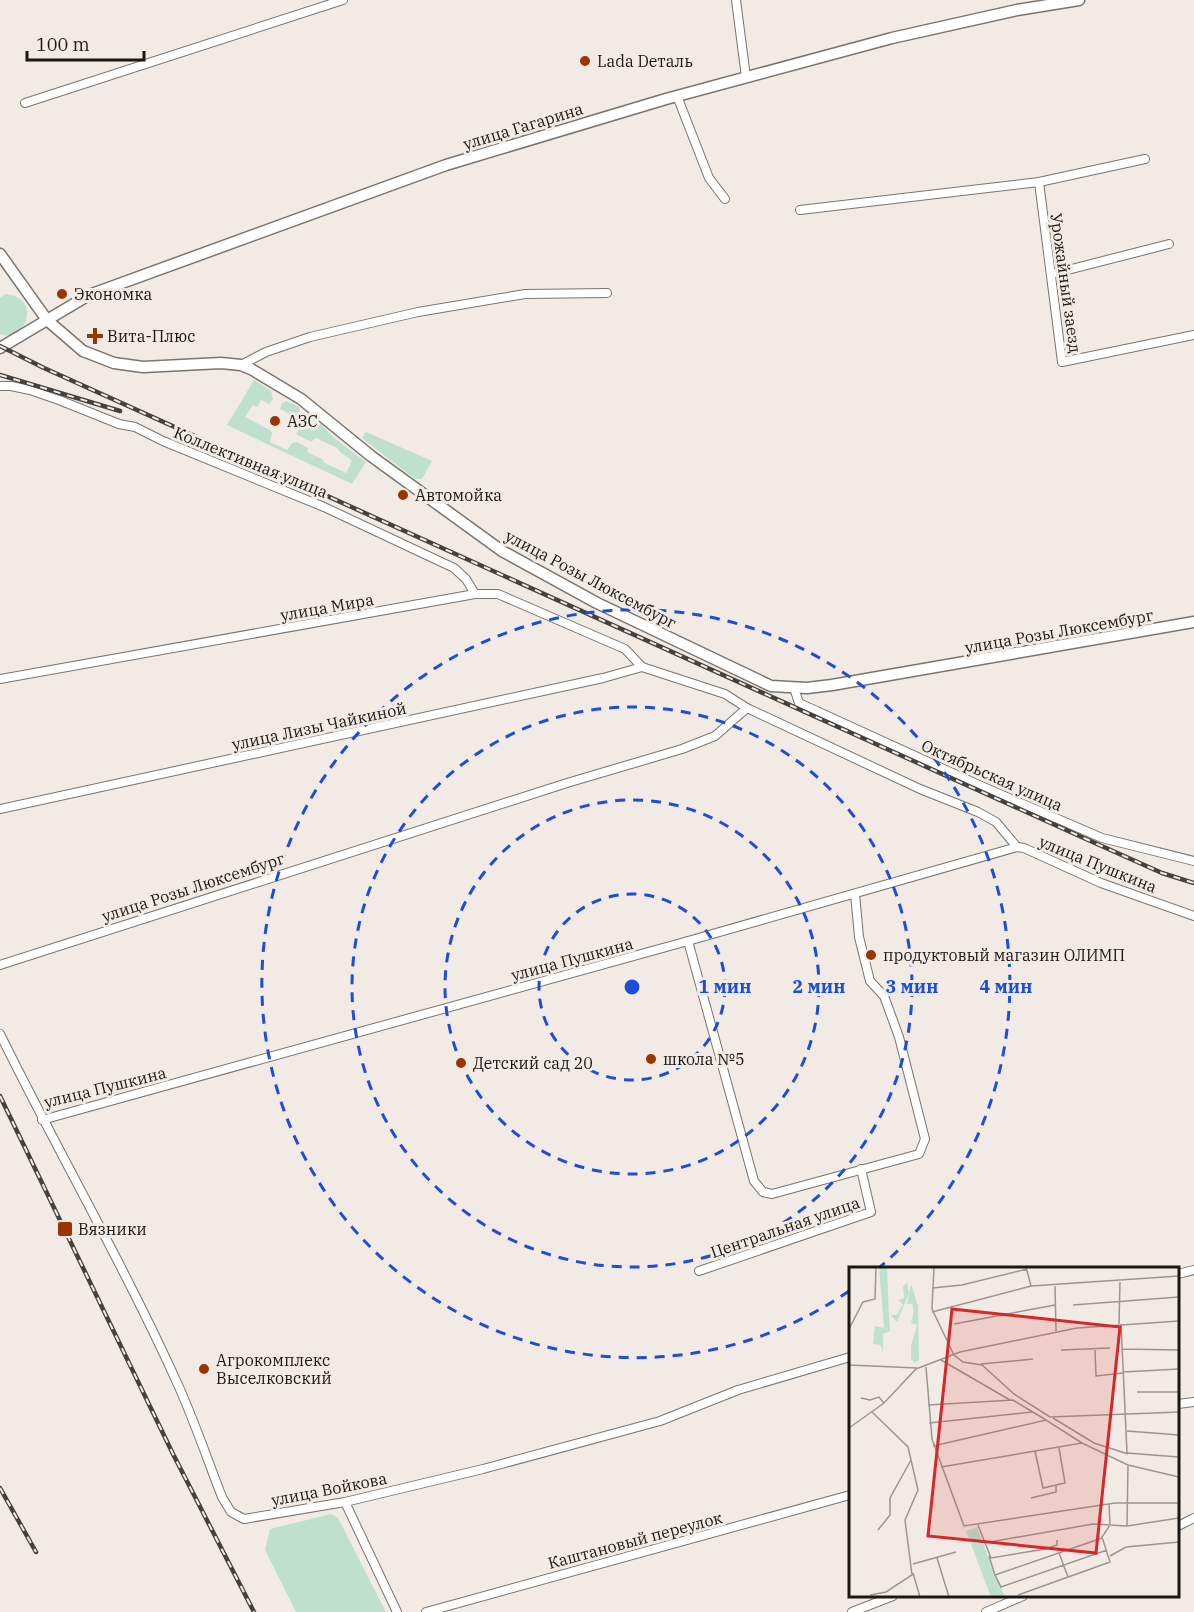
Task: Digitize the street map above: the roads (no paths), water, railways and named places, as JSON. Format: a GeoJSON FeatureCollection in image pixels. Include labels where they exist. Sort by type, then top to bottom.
{"type":"FeatureCollection","features":[{"type":"Feature","properties":{"kind":"main road","name":"улица Гагарина"},"geometry":{"type":"LineString","coordinates":[[0,348],[89,295],[387,186],[536,137],[892,38],[1017,10],[1079,0]]}},
{"type":"Feature","properties":{"kind":"main road","name":"улица Розы Люксембург"},"geometry":{"type":"LineString","coordinates":[[0,254],[47,320],[83,351],[114,363],[143,367],[221,363],[241,365],[301,399],[371,456],[502,550],[597,603],[771,686],[794,688],[832,686],[1194,622]]}},
{"type":"Feature","properties":{"kind":"street"},"geometry":{"type":"LineString","coordinates":[[25,103],[343,0]]}},
{"type":"Feature","properties":{"kind":"street"},"geometry":{"type":"LineString","coordinates":[[736,0],[746,77]]}},
{"type":"Feature","properties":{"kind":"street"},"geometry":{"type":"LineString","coordinates":[[677,96],[709,178],[725,199]]}},
{"type":"Feature","properties":{"kind":"street"},"geometry":{"type":"LineString","coordinates":[[800,210],[1039,182],[1145,159]]}},
{"type":"Feature","properties":{"kind":"street","name":"Урожайный заезд"},"geometry":{"type":"LineString","coordinates":[[1039,182],[1062,362],[1194,335]]}},
{"type":"Feature","properties":{"kind":"street"},"geometry":{"type":"LineString","coordinates":[[1052,274],[1169,244]]}},
{"type":"Feature","properties":{"kind":"street"},"geometry":{"type":"LineString","coordinates":[[241,365],[266,352],[309,337],[429,310],[525,294],[607,293]]}},
{"type":"Feature","properties":{"kind":"street","name":"Коллективная улица"},"geometry":{"type":"LineString","coordinates":[[0,386],[30,390],[119,424],[135,427],[163,441],[324,507],[454,568],[466,579],[476,594]]}},
{"type":"Feature","properties":{"kind":"street","name":"улица Мира"},"geometry":{"type":"LineString","coordinates":[[0,679],[476,594],[498,594],[625,649],[642,667]]}},
{"type":"Feature","properties":{"kind":"street"},"geometry":{"type":"LineString","coordinates":[[642,667],[725,694],[747,708],[920,789],[987,817],[996,822],[1017,847]]}},
{"type":"Feature","properties":{"kind":"street","name":"улица Лизы Чайкиной"},"geometry":{"type":"LineString","coordinates":[[0,809],[603,678],[642,667]]}},
{"type":"Feature","properties":{"kind":"street","name":"Октябрьская улица"},"geometry":{"type":"LineString","coordinates":[[794,688],[799,703],[810,709],[979,785],[1102,838],[1194,861]]}},
{"type":"Feature","properties":{"kind":"street","name":"улица Розы Люксембург"},"geometry":{"type":"LineString","coordinates":[[0,965],[567,783],[682,749],[715,736],[747,708]]}},
{"type":"Feature","properties":{"kind":"street","name":"улица Пушкина"},"geometry":{"type":"LineString","coordinates":[[0,1034],[42,1120],[688,941],[1017,847],[1024,848],[1101,883],[1194,916]]}},
{"type":"Feature","properties":{"kind":"street"},"geometry":{"type":"LineString","coordinates":[[688,941],[754,1181],[763,1192],[772,1194],[918,1154],[925,1139],[899,1037],[884,996],[870,981],[859,937],[855,894]]}},
{"type":"Feature","properties":{"kind":"street","name":"улица Войкова"},"geometry":{"type":"LineString","coordinates":[[42,1120],[100,1229],[179,1387],[222,1497],[231,1512],[244,1519],[345,1502],[483,1469],[660,1421],[738,1390],[849,1356]]}},
{"type":"Feature","properties":{"kind":"street","name":"Центральная улица"},"geometry":{"type":"LineString","coordinates":[[699,1271],[871,1212],[861,1169]]}},
{"type":"Feature","properties":{"kind":"street"},"geometry":{"type":"LineString","coordinates":[[1179,1274],[1194,1270]]}},
{"type":"Feature","properties":{"kind":"street"},"geometry":{"type":"LineString","coordinates":[[1179,1404],[1194,1402]]}},
{"type":"Feature","properties":{"kind":"street","name":"Каштановый переулок"},"geometry":{"type":"LineString","coordinates":[[426,1612],[849,1495]]}},
{"type":"Feature","properties":{"kind":"street"},"geometry":{"type":"LineString","coordinates":[[345,1502],[397,1612]]}},
{"type":"Feature","properties":{"kind":"street"},"geometry":{"type":"LineString","coordinates":[[1179,1526],[1194,1518]]}},
{"type":"Feature","properties":{"kind":"street"},"geometry":{"type":"LineString","coordinates":[[852,1612],[890,1597]]}},
{"type":"Feature","properties":{"kind":"street"},"geometry":{"type":"LineString","coordinates":[[986,1612],[1021,1597]]}},
{"type":"Feature","properties":{"kind":"railway"},"geometry":{"type":"LineString","coordinates":[[0,346],[44,368],[1086,839],[1162,873],[1194,883]]}},
{"type":"Feature","properties":{"kind":"railway"},"geometry":{"type":"LineString","coordinates":[[0,375],[120,411]]}},
{"type":"Feature","properties":{"kind":"railway"},"geometry":{"type":"LineString","coordinates":[[0,1096],[173,1454],[254,1612]]}},
{"type":"Feature","properties":{"kind":"railway"},"geometry":{"type":"LineString","coordinates":[[0,1488],[36,1552]]}},
{"type":"Feature","properties":{"kind":"place","name":"Lada Dеталь"},"geometry":{"type":"Point","coordinates":[585,61]}},
{"type":"Feature","properties":{"kind":"place","name":"Экономка"},"geometry":{"type":"Point","coordinates":[62,294]}},
{"type":"Feature","properties":{"kind":"place","name":"Вита-Плюс"},"geometry":{"type":"Point","coordinates":[95,336]}},
{"type":"Feature","properties":{"kind":"place","name":"АЗС"},"geometry":{"type":"Point","coordinates":[275,421]}},
{"type":"Feature","properties":{"kind":"place","name":"Автомойка"},"geometry":{"type":"Point","coordinates":[403,495]}},
{"type":"Feature","properties":{"kind":"place","name":"продуктовый магазин ОЛИМП"},"geometry":{"type":"Point","coordinates":[871,955]}},
{"type":"Feature","properties":{"kind":"place","name":"школа №5"},"geometry":{"type":"Point","coordinates":[651,1059]}},
{"type":"Feature","properties":{"kind":"place","name":"Детский сад 20"},"geometry":{"type":"Point","coordinates":[461,1063]}},
{"type":"Feature","properties":{"kind":"place","name":"Вязники"},"geometry":{"type":"Point","coordinates":[65,1229]}},
{"type":"Feature","properties":{"kind":"place","name":"Агрокомплекс Выселковский"},"geometry":{"type":"Point","coordinates":[204,1369]}}]}
